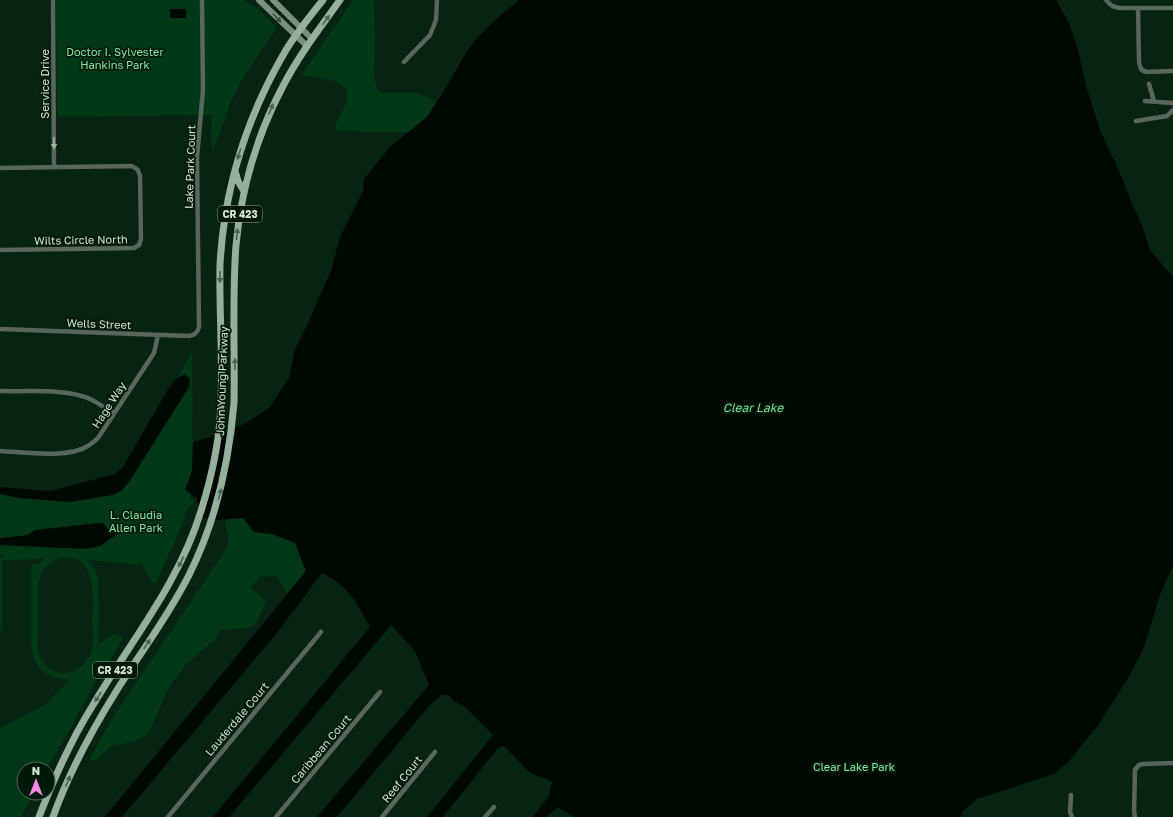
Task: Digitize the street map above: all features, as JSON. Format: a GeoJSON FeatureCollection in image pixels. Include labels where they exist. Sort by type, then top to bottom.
{"type":"FeatureCollection","features":[{"type":"Feature","properties":{"kind":"main road","name":"John Young Parkway"},"geometry":{"type":"LineString","coordinates":[[39,817],[54,780],[79,729],[168,587],[196,526],[210,481],[219,431],[221,402],[220,266],[225,215],[235,169],[243,140],[256,107],[270,78],[300,29],[323,0]]}},
{"type":"Feature","properties":{"kind":"main road","name":"John Young Parkway"},"geometry":{"type":"LineString","coordinates":[[53,817],[73,769],[94,729],[172,607],[190,574],[208,531],[219,497],[227,462],[234,403],[235,261],[244,191],[256,148],[272,108],[292,70],[307,46],[340,0]]}},
{"type":"Feature","properties":{"kind":"main road"},"geometry":{"type":"LineString","coordinates":[[235,169],[238,181],[244,191]]}},
{"type":"Feature","properties":{"kind":"street","name":"Service Drive"},"geometry":{"type":"LineString","coordinates":[[53,0],[54,167]]}},
{"type":"Feature","properties":{"kind":"street","name":"Lake Park Court"},"geometry":{"type":"LineString","coordinates":[[196,334],[199,327],[197,157],[203,90],[202,0]]}},
{"type":"Feature","properties":{"kind":"street"},"geometry":{"type":"LineString","coordinates":[[259,0],[295,37],[307,46]]}},
{"type":"Feature","properties":{"kind":"street"},"geometry":{"type":"LineString","coordinates":[[273,0],[312,40]]}},
{"type":"Feature","properties":{"kind":"street"},"geometry":{"type":"LineString","coordinates":[[404,62],[430,35],[436,20],[437,0]]}},
{"type":"Feature","properties":{"kind":"street"},"geometry":{"type":"LineString","coordinates":[[1106,0],[1112,6],[1119,8],[1173,8]]}},
{"type":"Feature","properties":{"kind":"street"},"geometry":{"type":"LineString","coordinates":[[1138,8],[1140,69],[1147,72],[1173,71]]}},
{"type":"Feature","properties":{"kind":"street"},"geometry":{"type":"LineString","coordinates":[[1149,84],[1154,101]]}},
{"type":"Feature","properties":{"kind":"street"},"geometry":{"type":"LineString","coordinates":[[1145,101],[1173,103]]}},
{"type":"Feature","properties":{"kind":"street"},"geometry":{"type":"LineString","coordinates":[[1136,121],[1166,116],[1173,110]]}},
{"type":"Feature","properties":{"kind":"street","name":"Wilts Circle North"},"geometry":{"type":"LineString","coordinates":[[0,168],[132,166],[138,170],[140,176],[141,239],[138,245],[134,248],[0,250]]}},
{"type":"Feature","properties":{"kind":"street","name":"Wells Street"},"geometry":{"type":"LineString","coordinates":[[0,329],[189,336],[196,334]]}},
{"type":"Feature","properties":{"kind":"street","name":"Hage Way"},"geometry":{"type":"LineString","coordinates":[[0,452],[62,454],[88,447],[98,438],[154,353],[158,335]]}},
{"type":"Feature","properties":{"kind":"street"},"geometry":{"type":"LineString","coordinates":[[0,391],[57,392],[73,394],[89,398],[114,413]]}},
{"type":"Feature","properties":{"kind":"street","name":"Lauderdale Court"},"geometry":{"type":"LineString","coordinates":[[168,817],[320,632]]}},
{"type":"Feature","properties":{"kind":"street","name":"Caribbean Court"},"geometry":{"type":"LineString","coordinates":[[276,817],[380,692]]}},
{"type":"Feature","properties":{"kind":"street","name":"Reef Court"},"geometry":{"type":"LineString","coordinates":[[382,817],[435,752]]}},
{"type":"Feature","properties":{"kind":"street"},"geometry":{"type":"LineString","coordinates":[[1134,817],[1135,770],[1139,765],[1143,764],[1173,763]]}},
{"type":"Feature","properties":{"kind":"street"},"geometry":{"type":"LineString","coordinates":[[1071,795],[1070,812],[1072,817]]}},
{"type":"Feature","properties":{"kind":"street"},"geometry":{"type":"LineString","coordinates":[[485,817],[494,807]]}},
{"type":"Feature","properties":{"kind":"green space","name":"Doctor I. Sylvester Hankins Park"},"geometry":{"type":"Polygon","coordinates":[[[56,0],[245,0],[258,9],[277,27],[245,75],[233,97],[212,153],[211,115],[57,117],[56,0]]]}},
{"type":"Feature","properties":{"kind":"green space"},"geometry":{"type":"Polygon","coordinates":[[[353,0],[374,0],[374,75],[377,90],[384,93],[417,93],[438,101],[427,117],[409,132],[361,132],[334,130],[346,102],[347,92],[343,87],[330,80],[301,75],[353,0]]]}},
{"type":"Feature","properties":{"kind":"green space","name":"L. Claudia Allen Park"},"geometry":{"type":"Polygon","coordinates":[[[192,351],[193,491],[189,500],[197,498],[186,512],[181,528],[156,583],[152,582],[142,565],[88,560],[95,569],[98,579],[99,644],[113,634],[124,637],[108,664],[98,677],[52,761],[16,761],[16,801],[30,801],[21,817],[0,817],[0,728],[46,704],[69,680],[54,678],[42,671],[38,667],[32,654],[31,564],[38,564],[47,556],[41,559],[3,560],[3,556],[0,555],[0,488],[59,496],[123,480],[192,351]],[[61,558],[52,562],[45,568],[39,579],[39,654],[43,662],[56,672],[69,673],[77,670],[90,654],[92,647],[92,589],[87,570],[81,563],[73,559],[61,558]]]}},
{"type":"Feature","properties":{"kind":"green space"},"geometry":{"type":"Polygon","coordinates":[[[243,518],[254,531],[272,534],[295,543],[306,571],[287,593],[277,577],[261,576],[251,587],[266,601],[258,621],[249,628],[220,630],[215,640],[185,666],[168,689],[151,729],[145,736],[134,742],[112,746],[96,760],[89,760],[111,720],[228,546],[225,520],[243,518]]]}},
{"type":"Feature","properties":{"kind":"green space"},"geometry":{"type":"Polygon","coordinates":[[[0,557],[2,557],[2,629],[0,631],[0,557]]]}},
{"type":"Feature","properties":{"kind":"water","name":"Clear Lake"},"geometry":{"type":"Polygon","coordinates":[[[519,0],[1056,0],[1069,23],[1077,46],[1086,86],[1100,130],[1143,228],[1150,250],[1173,277],[1173,565],[1160,595],[1143,650],[1127,680],[1098,725],[1070,760],[1054,774],[977,799],[963,811],[960,817],[574,817],[558,807],[546,817],[533,817],[549,796],[552,782],[531,773],[503,746],[498,748],[443,817],[427,817],[493,735],[465,707],[454,701],[449,695],[441,695],[429,706],[337,817],[317,817],[429,685],[415,651],[391,625],[229,817],[213,817],[370,627],[361,610],[345,589],[339,583],[322,573],[276,634],[122,817],[105,817],[306,571],[295,543],[272,534],[254,532],[243,518],[217,520],[200,516],[197,498],[185,490],[192,471],[193,442],[224,433],[246,423],[270,407],[289,378],[295,349],[331,271],[340,237],[363,191],[364,179],[390,147],[427,117],[467,51],[476,39],[494,21],[519,0]]]}},
{"type":"Feature","properties":{"kind":"water"},"geometry":{"type":"Polygon","coordinates":[[[170,9],[186,9],[186,18],[170,18],[170,9]]]}},
{"type":"Feature","properties":{"kind":"water"},"geometry":{"type":"Polygon","coordinates":[[[185,374],[190,379],[189,387],[129,482],[121,491],[113,495],[70,502],[19,498],[0,494],[0,487],[50,491],[115,474],[123,467],[168,389],[177,378],[185,374]]]}},
{"type":"Feature","properties":{"kind":"water"},"geometry":{"type":"Polygon","coordinates":[[[103,523],[108,529],[120,532],[100,546],[86,549],[0,545],[0,538],[28,535],[35,530],[103,523]]]}},
{"type":"Feature","properties":{"kind":"park label","name":"Clear Lake Park"},"geometry":{"type":"Point","coordinates":[854,767]}}]}
